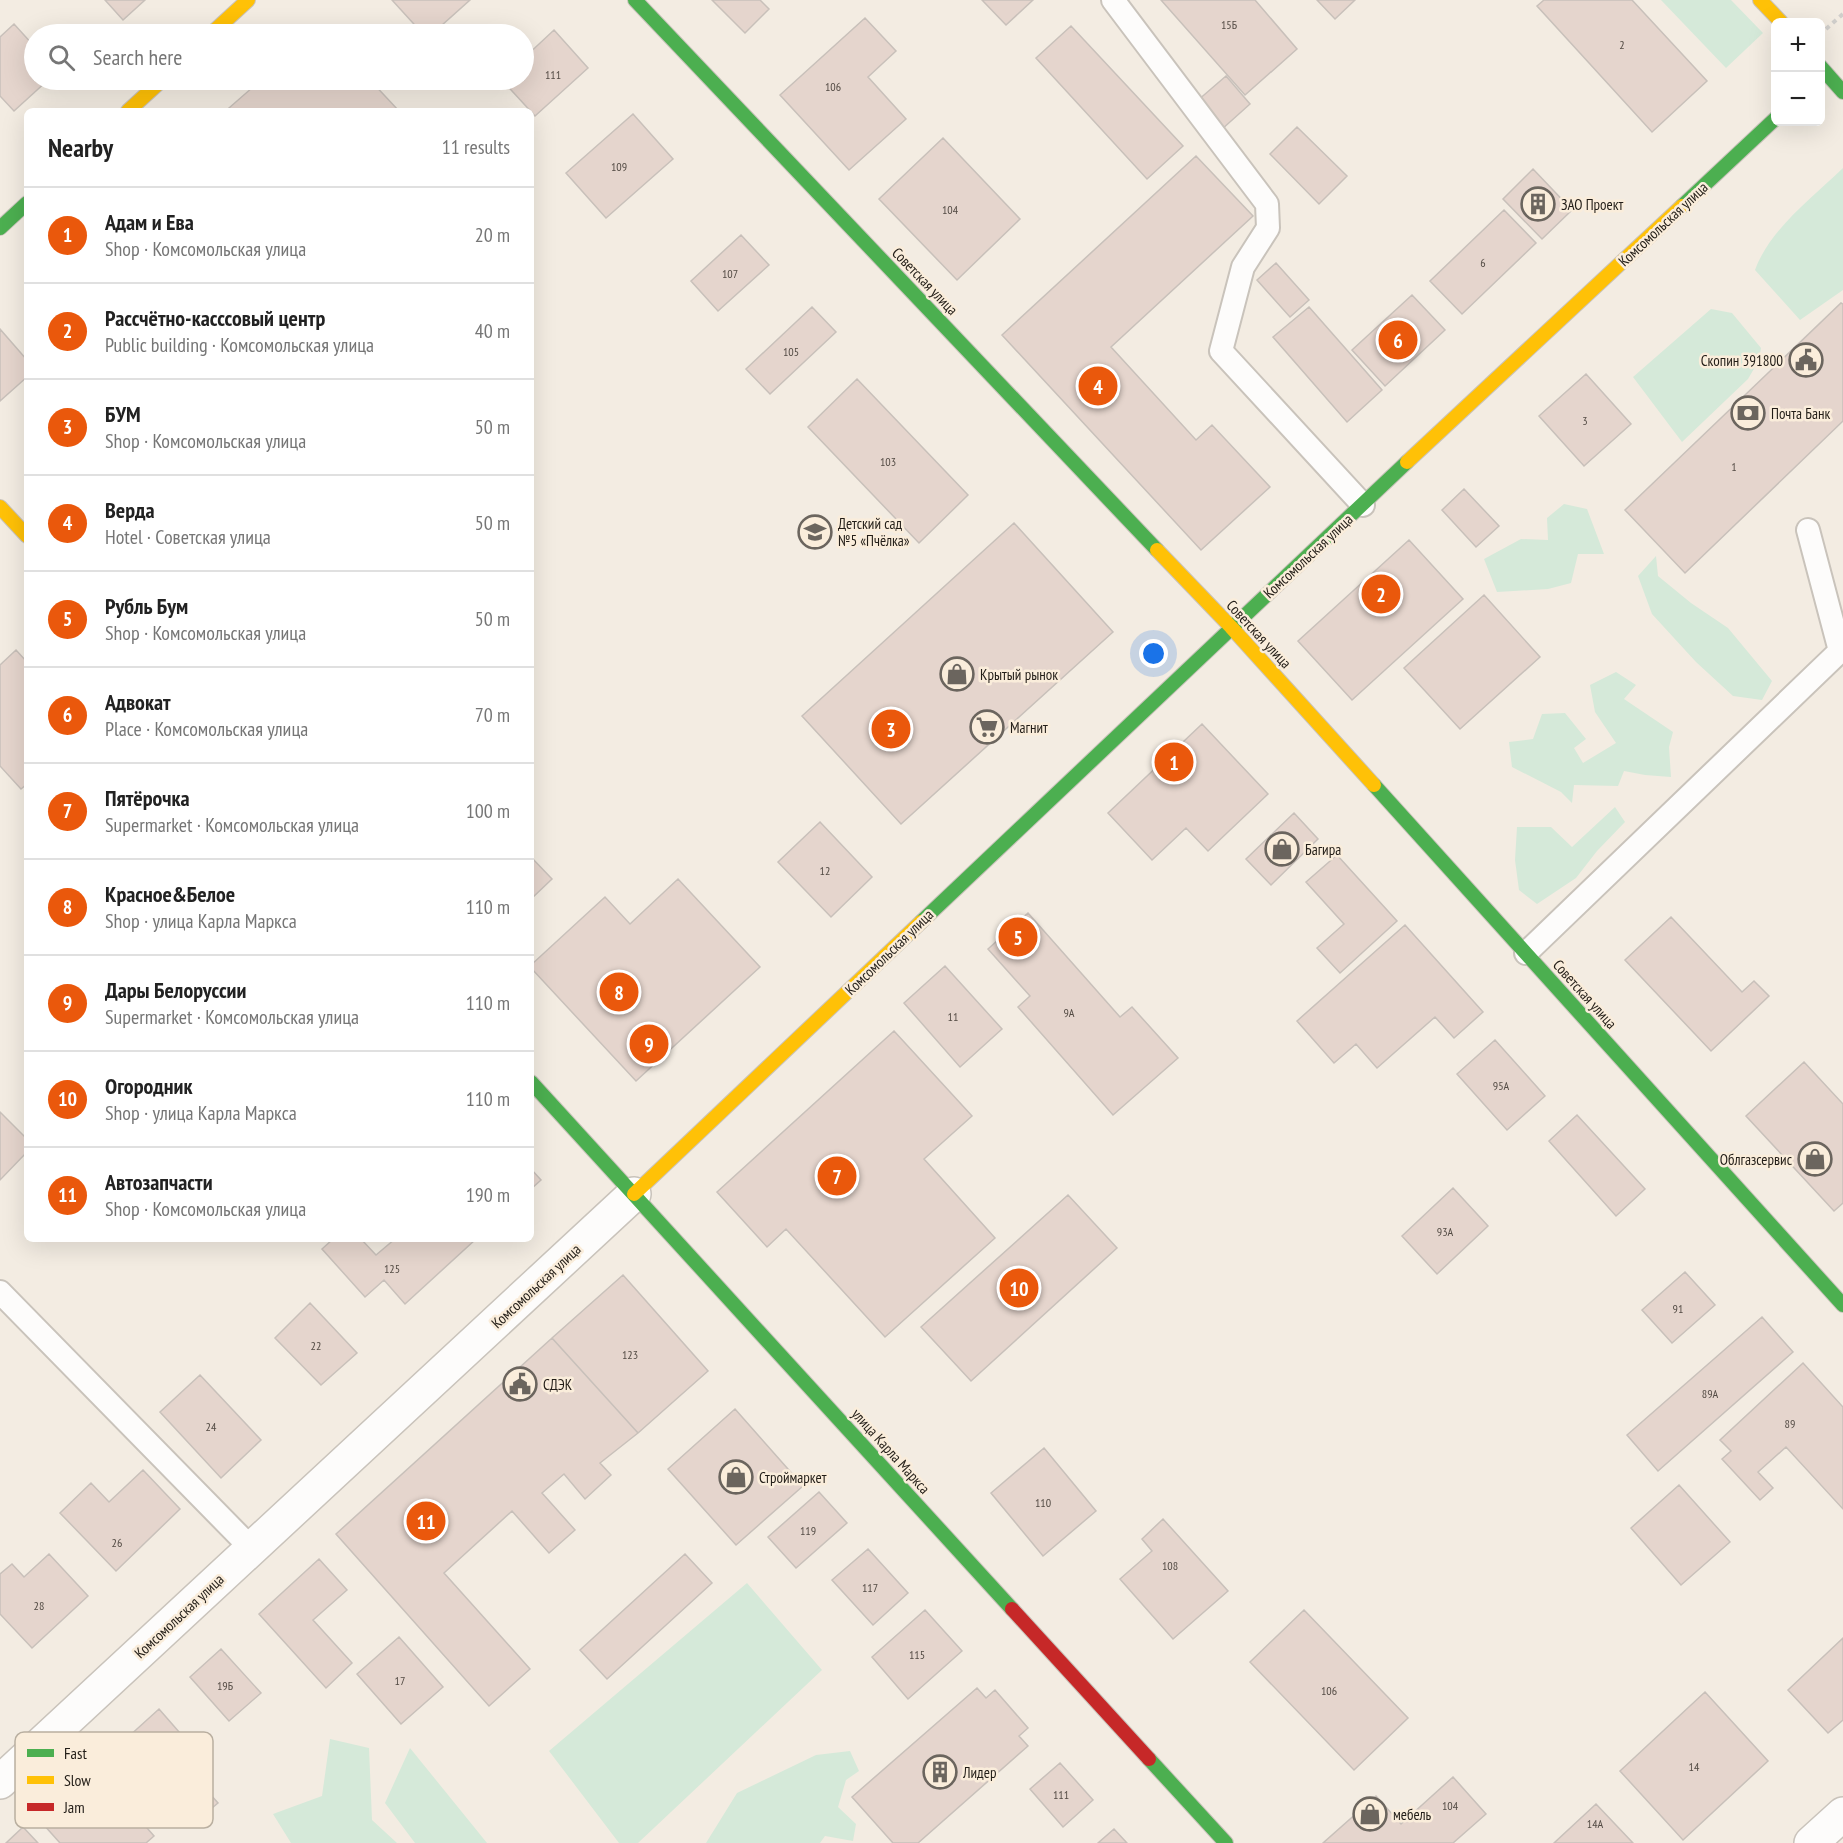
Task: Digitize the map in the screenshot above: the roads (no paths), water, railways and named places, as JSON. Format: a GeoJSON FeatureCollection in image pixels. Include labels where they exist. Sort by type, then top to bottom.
{"type":"FeatureCollection","features":[{"type":"Feature","properties":{"kind":"street"},"geometry":{"type":"LineString","coordinates":[[222,24],[249,0]]}},
{"type":"Feature","properties":{"kind":"street","name":"Советская улица"},"geometry":{"type":"LineString","coordinates":[[635,0],[1231,627],[1843,1305]]}},
{"type":"Feature","properties":{"kind":"street"},"geometry":{"type":"LineString","coordinates":[[1760,0],[1777,18]]}},
{"type":"Feature","properties":{"kind":"street"},"geometry":{"type":"LineString","coordinates":[[1823,72],[1843,92]]}},
{"type":"Feature","properties":{"kind":"street"},"geometry":{"type":"LineString","coordinates":[[131,108],[151,90]]}},
{"type":"Feature","properties":{"kind":"street","name":"Комсомольская улица"},"geometry":{"type":"LineString","coordinates":[[54,1732],[634,1194],[1231,627],[1771,123]]}},
{"type":"Feature","properties":{"kind":"street"},"geometry":{"type":"LineString","coordinates":[[0,228],[24,206]]}},
{"type":"Feature","properties":{"kind":"street"},"geometry":{"type":"LineString","coordinates":[[0,507],[24,533]]}},
{"type":"Feature","properties":{"kind":"street","name":"улица Карла Маркса"},"geometry":{"type":"LineString","coordinates":[[534,1085],[1226,1843]]}},
{"type":"Feature","properties":{"kind":"street","name":"Комсомольская улица"},"geometry":{"type":"LineString","coordinates":[[0,1782],[15,1768]]}},
{"type":"Feature","properties":{"kind":"street"},"geometry":{"type":"LineString","coordinates":[[1811,1843],[1843,1814]]}},
{"type":"Feature","properties":{"kind":"lane"},"geometry":{"type":"LineString","coordinates":[[1113,0],[1267,204],[1268,228],[1242,267],[1221,351],[1363,505]]}},
{"type":"Feature","properties":{"kind":"lane"},"geometry":{"type":"LineString","coordinates":[[1526,953],[1840,651],[1808,530]]}},
{"type":"Feature","properties":{"kind":"lane"},"geometry":{"type":"LineString","coordinates":[[0,1292],[252,1549]]}},
{"type":"Feature","properties":{"kind":"place","name":"ЗАО Проект"},"geometry":{"type":"Point","coordinates":[1538,204]}},
{"type":"Feature","properties":{"kind":"place","name":"Адвокат"},"geometry":{"type":"Point","coordinates":[1398,340]}},
{"type":"Feature","properties":{"kind":"place","name":"Скопин 391800"},"geometry":{"type":"Point","coordinates":[1806,360]}},
{"type":"Feature","properties":{"kind":"place","name":"Верда"},"geometry":{"type":"Point","coordinates":[1098,386]}},
{"type":"Feature","properties":{"kind":"place","name":"Почта Банк"},"geometry":{"type":"Point","coordinates":[1748,413]}},
{"type":"Feature","properties":{"kind":"place","name":"Детский сад №5 «Пчёлка»"},"geometry":{"type":"Point","coordinates":[815,532]}},
{"type":"Feature","properties":{"kind":"place","name":"Рассчётно-касссовый центр"},"geometry":{"type":"Point","coordinates":[1381,594]}},
{"type":"Feature","properties":{"kind":"place","name":"Крытый рынок"},"geometry":{"type":"Point","coordinates":[957,674]}},
{"type":"Feature","properties":{"kind":"place","name":"Магнит"},"geometry":{"type":"Point","coordinates":[987,727]}},
{"type":"Feature","properties":{"kind":"place","name":"БУМ"},"geometry":{"type":"Point","coordinates":[891,729]}},
{"type":"Feature","properties":{"kind":"place","name":"Адам и Ева"},"geometry":{"type":"Point","coordinates":[1174,762]}},
{"type":"Feature","properties":{"kind":"place","name":"Багира"},"geometry":{"type":"Point","coordinates":[1282,849]}},
{"type":"Feature","properties":{"kind":"place","name":"Рубль Бум"},"geometry":{"type":"Point","coordinates":[1018,937]}},
{"type":"Feature","properties":{"kind":"place","name":"Красное&Белое"},"geometry":{"type":"Point","coordinates":[619,992]}},
{"type":"Feature","properties":{"kind":"place","name":"Дары Белоруссии"},"geometry":{"type":"Point","coordinates":[649,1044]}},
{"type":"Feature","properties":{"kind":"place","name":"Облгазсервис"},"geometry":{"type":"Point","coordinates":[1815,1159]}},
{"type":"Feature","properties":{"kind":"place","name":"Пятёрочка"},"geometry":{"type":"Point","coordinates":[837,1176]}},
{"type":"Feature","properties":{"kind":"place","name":"Огородник"},"geometry":{"type":"Point","coordinates":[1019,1288]}},
{"type":"Feature","properties":{"kind":"place","name":"СДЭК"},"geometry":{"type":"Point","coordinates":[520,1384]}},
{"type":"Feature","properties":{"kind":"place","name":"Строймаркет"},"geometry":{"type":"Point","coordinates":[736,1477]}},
{"type":"Feature","properties":{"kind":"place","name":"Автозапчасти"},"geometry":{"type":"Point","coordinates":[426,1521]}},
{"type":"Feature","properties":{"kind":"place","name":"Лидер"},"geometry":{"type":"Point","coordinates":[940,1772]}},
{"type":"Feature","properties":{"kind":"place","name":"мебель"},"geometry":{"type":"Point","coordinates":[1370,1814]}}]}
